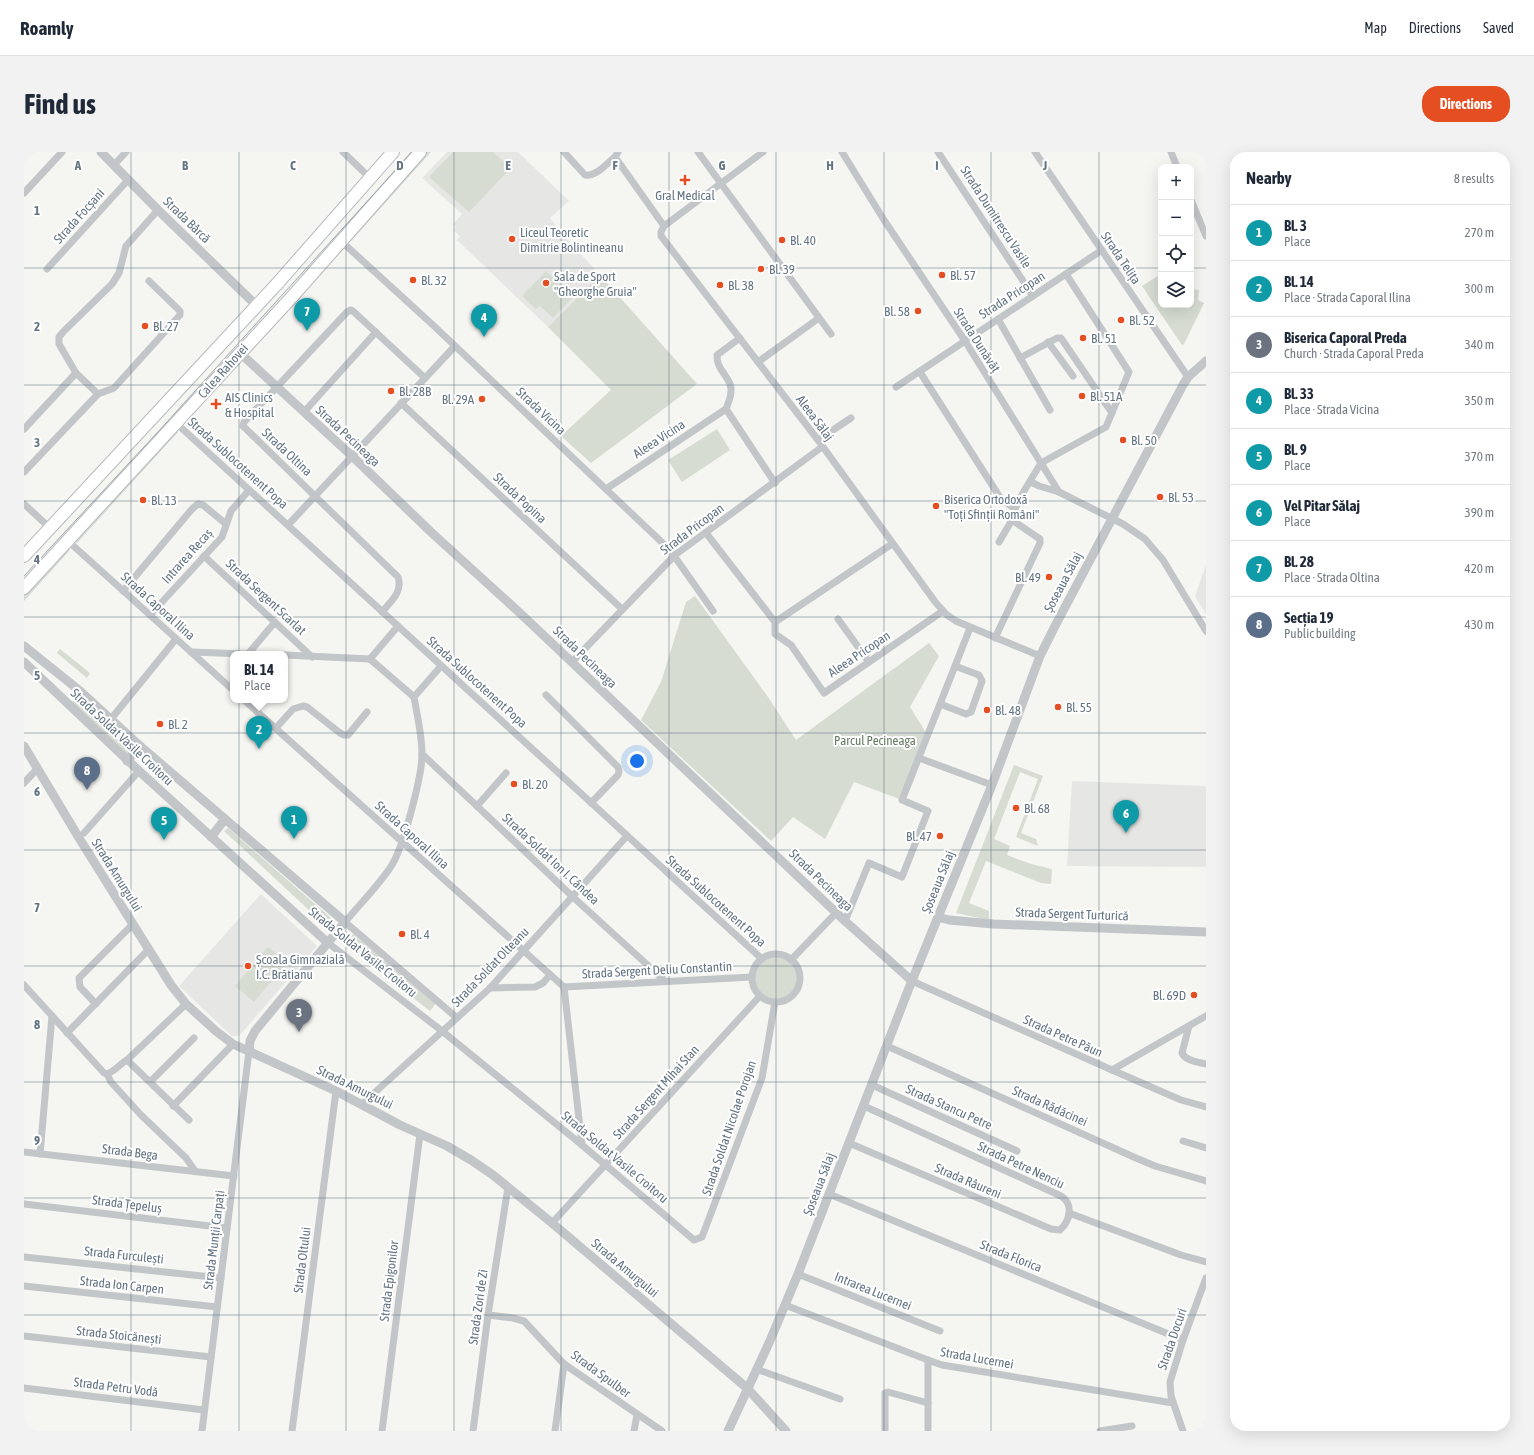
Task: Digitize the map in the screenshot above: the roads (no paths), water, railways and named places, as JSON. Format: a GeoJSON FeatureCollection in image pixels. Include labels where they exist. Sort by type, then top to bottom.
{"type":"FeatureCollection","features":[{"type":"Feature","properties":{"kind":"main road","name":"Calea Rahovei"},"geometry":{"type":"LineString","coordinates":[[24,556],[257,306],[393,152]]}},
{"type":"Feature","properties":{"kind":"main road","name":"Calea Rahovei"},"geometry":{"type":"LineString","coordinates":[[24,588],[240,353],[420,152]]}},
{"type":"Feature","properties":{"kind":"street"},"geometry":{"type":"LineString","coordinates":[[24,193],[62,152]]}},
{"type":"Feature","properties":{"kind":"street","name":"Strada Bârcă"},"geometry":{"type":"LineString","coordinates":[[101,152],[158,210],[257,306]]}},
{"type":"Feature","properties":{"kind":"street"},"geometry":{"type":"LineString","coordinates":[[114,165],[126,152]]}},
{"type":"Feature","properties":{"kind":"street"},"geometry":{"type":"LineString","coordinates":[[343,152],[370,178]]}},
{"type":"Feature","properties":{"kind":"street"},"geometry":{"type":"LineString","coordinates":[[564,152],[585,175],[590,176],[617,155]]}},
{"type":"Feature","properties":{"kind":"street"},"geometry":{"type":"LineString","coordinates":[[698,152],[831,334]]}},
{"type":"Feature","properties":{"kind":"street"},"geometry":{"type":"LineString","coordinates":[[664,226],[763,152]]}},
{"type":"Feature","properties":{"kind":"street","name":"Strada Dunăvăț"},"geometry":{"type":"LineString","coordinates":[[842,152],[1059,492]]}},
{"type":"Feature","properties":{"kind":"street","name":"Strada Dumitrescu Vasile"},"geometry":{"type":"LineString","coordinates":[[938,152],[1033,296]]}},
{"type":"Feature","properties":{"kind":"street","name":"Strada Telița"},"geometry":{"type":"LineString","coordinates":[[1035,152],[1188,377]]}},
{"type":"Feature","properties":{"kind":"street"},"geometry":{"type":"LineString","coordinates":[[1171,152],[1176,164]]}},
{"type":"Feature","properties":{"kind":"street","name":"Aleea Sălaj"},"geometry":{"type":"LineString","coordinates":[[617,155],[664,226],[661,236],[818,440],[892,544],[943,611],[956,621],[970,628],[1040,656]]}},
{"type":"Feature","properties":{"kind":"street","name":"Strada Focșani"},"geometry":{"type":"LineString","coordinates":[[48,269],[128,180]]}},
{"type":"Feature","properties":{"kind":"street"},"geometry":{"type":"LineString","coordinates":[[1194,207],[1206,236]]}},
{"type":"Feature","properties":{"kind":"street"},"geometry":{"type":"LineString","coordinates":[[98,394],[76,373],[59,344],[60,337],[62,332],[112,284],[118,273],[126,246],[158,210]]}},
{"type":"Feature","properties":{"kind":"street","name":"Strada Vicina"},"geometry":{"type":"LineString","coordinates":[[341,241],[675,555],[713,611]]}},
{"type":"Feature","properties":{"kind":"street","name":"Strada Pricopan"},"geometry":{"type":"LineString","coordinates":[[896,387],[1102,250]]}},
{"type":"Feature","properties":{"kind":"street"},"geometry":{"type":"LineString","coordinates":[[999,542],[1012,520],[1015,509],[1024,491],[1031,482],[1041,463],[1106,426],[1129,372],[1066,274]]}},
{"type":"Feature","properties":{"kind":"street"},"geometry":{"type":"LineString","coordinates":[[24,472],[98,394],[114,388],[180,315],[180,311],[149,281]]}},
{"type":"Feature","properties":{"kind":"street","name":"Strada Oltina"},"geometry":{"type":"LineString","coordinates":[[382,612],[397,593],[400,585],[398,577],[316,495],[243,426],[244,422],[278,388],[347,312],[351,310],[427,375]]}},
{"type":"Feature","properties":{"kind":"street"},"geometry":{"type":"LineString","coordinates":[[758,362],[819,318]]}},
{"type":"Feature","properties":{"kind":"street"},"geometry":{"type":"LineString","coordinates":[[998,319],[1050,410]]}},
{"type":"Feature","properties":{"kind":"street"},"geometry":{"type":"LineString","coordinates":[[304,412],[376,332]]}},
{"type":"Feature","properties":{"kind":"street"},"geometry":{"type":"LineString","coordinates":[[740,338],[717,355],[718,365],[730,385],[731,396],[726,409],[775,483]]}},
{"type":"Feature","properties":{"kind":"street"},"geometry":{"type":"LineString","coordinates":[[1020,358],[1048,342],[1061,338],[1112,413]]}},
{"type":"Feature","properties":{"kind":"street"},"geometry":{"type":"LineString","coordinates":[[1048,342],[1073,376]]}},
{"type":"Feature","properties":{"kind":"street","name":"Strada Oltina"},"geometry":{"type":"LineString","coordinates":[[288,525],[454,346]]}},
{"type":"Feature","properties":{"kind":"street","name":"Strada Pecineaga"},"geometry":{"type":"LineString","coordinates":[[240,353],[572,662],[836,913],[912,981]]}},
{"type":"Feature","properties":{"kind":"street","name":"Șoseaua Sălaj"},"geometry":{"type":"LineString","coordinates":[[728,1431],[798,1274],[912,981],[992,785],[1040,656],[1188,377],[1206,361]]}},
{"type":"Feature","properties":{"kind":"street"},"geometry":{"type":"LineString","coordinates":[[920,372],[1001,499],[1015,509]]}},
{"type":"Feature","properties":{"kind":"street"},"geometry":{"type":"LineString","coordinates":[[24,429],[76,373]]}},
{"type":"Feature","properties":{"kind":"street","name":"Strada Popina"},"geometry":{"type":"LineString","coordinates":[[401,403],[622,609]]}},
{"type":"Feature","properties":{"kind":"street","name":"Aleea Vicina"},"geometry":{"type":"LineString","coordinates":[[606,489],[726,409]]}},
{"type":"Feature","properties":{"kind":"street"},"geometry":{"type":"LineString","coordinates":[[818,440],[851,418]]}},
{"type":"Feature","properties":{"kind":"street","name":"Strada Sublocotenent Popa"},"geometry":{"type":"LineString","coordinates":[[176,423],[762,959]]}},
{"type":"Feature","properties":{"kind":"street","name":"Strada Pricopan"},"geometry":{"type":"LineString","coordinates":[[572,662],[675,555],[822,447]]}},
{"type":"Feature","properties":{"kind":"street"},"geometry":{"type":"LineString","coordinates":[[24,459],[30,466]]}},
{"type":"Feature","properties":{"kind":"street"},"geometry":{"type":"LineString","coordinates":[[1031,482],[1059,492],[1134,531],[1155,549],[1171,571],[1206,631]]}},
{"type":"Feature","properties":{"kind":"street","name":"Intrarea Recaș"},"geometry":{"type":"LineString","coordinates":[[150,615],[222,536],[233,508],[249,490]]}},
{"type":"Feature","properties":{"kind":"street"},"geometry":{"type":"LineString","coordinates":[[24,504],[50,528]]}},
{"type":"Feature","properties":{"kind":"street"},"geometry":{"type":"LineString","coordinates":[[123,591],[192,509],[198,504],[203,505],[226,524]]}},
{"type":"Feature","properties":{"kind":"street"},"geometry":{"type":"LineString","coordinates":[[995,638],[1040,543],[1040,539],[1012,520]]}},
{"type":"Feature","properties":{"kind":"street","name":"Aleea Pricopan"},"geometry":{"type":"LineString","coordinates":[[706,533],[775,622],[775,634],[791,645],[824,693],[943,611]]}},
{"type":"Feature","properties":{"kind":"street","name":"Strada Caporal Ilina"},"geometry":{"type":"LineString","coordinates":[[68,541],[230,687]]}},
{"type":"Feature","properties":{"kind":"street"},"geometry":{"type":"LineString","coordinates":[[775,622],[892,544]]}},
{"type":"Feature","properties":{"kind":"street","name":"Strada Sergent Scarlat"},"geometry":{"type":"LineString","coordinates":[[204,556],[312,657]]}},
{"type":"Feature","properties":{"kind":"street"},"geometry":{"type":"LineString","coordinates":[[838,619],[869,662]]}},
{"type":"Feature","properties":{"kind":"street"},"geometry":{"type":"LineString","coordinates":[[250,651],[275,622]]}},
{"type":"Feature","properties":{"kind":"street"},"geometry":{"type":"LineString","coordinates":[[370,659],[398,626]]}},
{"type":"Feature","properties":{"kind":"street"},"geometry":{"type":"LineString","coordinates":[[845,921],[869,863],[902,877],[928,811],[902,800],[970,628]]}},
{"type":"Feature","properties":{"kind":"street"},"geometry":{"type":"LineString","coordinates":[[111,719],[176,639]]}},
{"type":"Feature","properties":{"kind":"street","name":"Strada Soldat Vasile Croitoru"},"geometry":{"type":"LineString","coordinates":[[24,646],[80,691],[140,746],[225,820],[457,1018]]}},
{"type":"Feature","properties":{"kind":"street"},"geometry":{"type":"LineString","coordinates":[[191,652],[230,653]]}},
{"type":"Feature","properties":{"kind":"street"},"geometry":{"type":"LineString","coordinates":[[249,1051],[250,1041],[255,1031],[390,869],[398,854],[402,841],[418,782],[422,754],[414,697],[370,659],[288,656]]}},
{"type":"Feature","properties":{"kind":"street","name":"Strada Soldat Vasile Croitoru"},"geometry":{"type":"LineString","coordinates":[[24,662],[127,761],[328,943],[442,1031],[582,1145],[690,1239],[698,1240],[702,1238]]}},
{"type":"Feature","properties":{"kind":"street"},"geometry":{"type":"LineString","coordinates":[[414,697],[441,666]]}},
{"type":"Feature","properties":{"kind":"street"},"geometry":{"type":"LineString","coordinates":[[940,704],[966,714],[971,712],[982,678],[979,675],[955,666]]}},
{"type":"Feature","properties":{"kind":"street"},"geometry":{"type":"LineString","coordinates":[[68,704],[80,691]]}},
{"type":"Feature","properties":{"kind":"street"},"geometry":{"type":"LineString","coordinates":[[546,695],[618,767],[618,775],[591,803]]}},
{"type":"Feature","properties":{"kind":"street","name":"Strada Caporal Ilina"},"geometry":{"type":"LineString","coordinates":[[247,703],[564,987]]}},
{"type":"Feature","properties":{"kind":"street"},"geometry":{"type":"LineString","coordinates":[[276,728],[293,709],[302,706],[340,733],[348,735],[367,712]]}},
{"type":"Feature","properties":{"kind":"street","name":"Strada Amurgului"},"geometry":{"type":"LineString","coordinates":[[24,746],[79,838],[171,985],[186,1004],[217,1032],[233,1044],[336,1091],[361,1105],[447,1146],[471,1160],[508,1187],[552,1223],[747,1388],[786,1431]]}},
{"type":"Feature","properties":{"kind":"street"},"geometry":{"type":"LineString","coordinates":[[127,761],[140,746]]}},
{"type":"Feature","properties":{"kind":"street","name":"Strada Soldat Ion I. Cândea"},"geometry":{"type":"LineString","coordinates":[[422,754],[573,897],[665,981]]}},
{"type":"Feature","properties":{"kind":"street"},"geometry":{"type":"LineString","coordinates":[[919,758],[992,785]]}},
{"type":"Feature","properties":{"kind":"street"},"geometry":{"type":"LineString","coordinates":[[24,782],[38,768]]}},
{"type":"Feature","properties":{"kind":"street"},"geometry":{"type":"LineString","coordinates":[[84,833],[139,771]]}},
{"type":"Feature","properties":{"kind":"street"},"geometry":{"type":"LineString","coordinates":[[477,806],[506,773]]}},
{"type":"Feature","properties":{"kind":"street"},"geometry":{"type":"LineString","coordinates":[[211,837],[225,820]]}},
{"type":"Feature","properties":{"kind":"street","name":"Strada Soldat Olteanu"},"geometry":{"type":"LineString","coordinates":[[361,1105],[490,988],[627,836]]}},
{"type":"Feature","properties":{"kind":"street"},"geometry":{"type":"LineString","coordinates":[[791,960],[836,913]]}},
{"type":"Feature","properties":{"kind":"street","name":"Strada Sergent Turturică"},"geometry":{"type":"LineString","coordinates":[[938,916],[948,920],[1001,924],[1206,932]]}},
{"type":"Feature","properties":{"kind":"street"},"geometry":{"type":"LineString","coordinates":[[96,1004],[80,987],[79,978],[133,924]]}},
{"type":"Feature","properties":{"kind":"street"},"geometry":{"type":"LineString","coordinates":[[67,1032],[149,949]]}},
{"type":"Feature","properties":{"kind":"street"},"geometry":{"type":"LineString","coordinates":[[777,954],[791,960],[796,965],[799,972],[799,979],[798,986],[789,998],[775,1002],[760,996],[753,984],[752,977],[757,964],[769,955],[777,954]]}},
{"type":"Feature","properties":{"kind":"street"},"geometry":{"type":"LineString","coordinates":[[490,988],[535,987],[543,983],[550,975]]}},
{"type":"Feature","properties":{"kind":"street","name":"Strada Sergent Deliu Constantin"},"geometry":{"type":"LineString","coordinates":[[564,987],[752,977]]}},
{"type":"Feature","properties":{"kind":"street","name":"Strada Petre Păun"},"geometry":{"type":"LineString","coordinates":[[912,981],[1181,1100],[1206,1107]]}},
{"type":"Feature","properties":{"kind":"street"},"geometry":{"type":"LineString","coordinates":[[24,985],[104,1073],[107,1074],[111,1082],[186,1158],[195,1171]]}},
{"type":"Feature","properties":{"kind":"street"},"geometry":{"type":"LineString","coordinates":[[564,987],[582,1145]]}},
{"type":"Feature","properties":{"kind":"street","name":"Strada Sergent Mihai Stan"},"geometry":{"type":"LineString","coordinates":[[552,1223],[760,996]]}},
{"type":"Feature","properties":{"kind":"street","name":"Strada Soldat Nicolae Porojan"},"geometry":{"type":"LineString","coordinates":[[702,1238],[762,1078],[775,1002]]}},
{"type":"Feature","properties":{"kind":"street"},"geometry":{"type":"LineString","coordinates":[[107,1074],[113,1072],[122,1062],[127,1060],[186,1004]]}},
{"type":"Feature","properties":{"kind":"street"},"geometry":{"type":"LineString","coordinates":[[40,1154],[52,1016]]}},
{"type":"Feature","properties":{"kind":"street"},"geometry":{"type":"LineString","coordinates":[[1112,1070],[1206,1016]]}},
{"type":"Feature","properties":{"kind":"street"},"geometry":{"type":"LineString","coordinates":[[1189,1026],[1182,1053],[1183,1056],[1186,1059],[1206,1064]]}},
{"type":"Feature","properties":{"kind":"street"},"geometry":{"type":"LineString","coordinates":[[150,1082],[194,1038]]}},
{"type":"Feature","properties":{"kind":"street"},"geometry":{"type":"LineString","coordinates":[[173,1106],[233,1044]]}},
{"type":"Feature","properties":{"kind":"street","name":"Strada Rădăcinei"},"geometry":{"type":"LineString","coordinates":[[887,1046],[1136,1158],[1156,1166],[1206,1181]]}},
{"type":"Feature","properties":{"kind":"street","name":"Strada Munții Carpați"},"geometry":{"type":"LineString","coordinates":[[202,1431],[249,1051]]}},
{"type":"Feature","properties":{"kind":"street"},"geometry":{"type":"LineString","coordinates":[[127,1060],[189,1120]]}},
{"type":"Feature","properties":{"kind":"street","name":"Strada Stancu Petre"},"geometry":{"type":"LineString","coordinates":[[872,1085],[1017,1151]]}},
{"type":"Feature","properties":{"kind":"street","name":"Strada Oltului"},"geometry":{"type":"LineString","coordinates":[[292,1431],[336,1091]]}},
{"type":"Feature","properties":{"kind":"street","name":"Strada Petre Nenciu"},"geometry":{"type":"LineString","coordinates":[[864,1106],[1061,1196],[1069,1203],[1069,1213]]}},
{"type":"Feature","properties":{"kind":"street","name":"Strada Epigonilor"},"geometry":{"type":"LineString","coordinates":[[382,1431],[420,1134]]}},
{"type":"Feature","properties":{"kind":"street"},"geometry":{"type":"LineString","coordinates":[[1182,1141],[1206,1148]]}},
{"type":"Feature","properties":{"kind":"street","name":"Strada Râureni"},"geometry":{"type":"LineString","coordinates":[[849,1143],[1051,1229],[1060,1230],[1063,1227],[1069,1213]]}},
{"type":"Feature","properties":{"kind":"street","name":"Strada Bega"},"geometry":{"type":"LineString","coordinates":[[24,1152],[234,1176]]}},
{"type":"Feature","properties":{"kind":"street","name":"Strada Zori de Zi"},"geometry":{"type":"LineString","coordinates":[[473,1431],[488,1315],[508,1187]]}},
{"type":"Feature","properties":{"kind":"street","name":"Strada Florica"},"geometry":{"type":"LineString","coordinates":[[829,1194],[1183,1340]]}},
{"type":"Feature","properties":{"kind":"street","name":"Strada Țepeluș"},"geometry":{"type":"LineString","coordinates":[[24,1204],[227,1228]]}},
{"type":"Feature","properties":{"kind":"street"},"geometry":{"type":"LineString","coordinates":[[1069,1213],[1181,1255],[1206,1262]]}},
{"type":"Feature","properties":{"kind":"street","name":"Strada Furculești"},"geometry":{"type":"LineString","coordinates":[[24,1257],[221,1278]]}},
{"type":"Feature","properties":{"kind":"street","name":"Intrarea Lucernei"},"geometry":{"type":"LineString","coordinates":[[798,1274],[940,1331]]}},
{"type":"Feature","properties":{"kind":"street","name":"Strada Docuri"},"geometry":{"type":"LineString","coordinates":[[1183,1431],[1173,1403],[1170,1382],[1183,1340],[1206,1278]]}},
{"type":"Feature","properties":{"kind":"street","name":"Strada Ion Carpen"},"geometry":{"type":"LineString","coordinates":[[24,1286],[217,1307]]}},
{"type":"Feature","properties":{"kind":"street","name":"Strada Lucernei"},"geometry":{"type":"LineString","coordinates":[[785,1306],[942,1365],[1173,1403]]}},
{"type":"Feature","properties":{"kind":"street","name":"Strada Spulber"},"geometry":{"type":"LineString","coordinates":[[488,1315],[524,1321],[564,1364],[636,1415],[662,1431]]}},
{"type":"Feature","properties":{"kind":"street","name":"Strada Stoicănești"},"geometry":{"type":"LineString","coordinates":[[24,1336],[211,1357]]}},
{"type":"Feature","properties":{"kind":"street"},"geometry":{"type":"LineString","coordinates":[[928,1360],[928,1431]]}},
{"type":"Feature","properties":{"kind":"street"},"geometry":{"type":"LineString","coordinates":[[556,1431],[564,1364]]}},
{"type":"Feature","properties":{"kind":"street"},"geometry":{"type":"LineString","coordinates":[[756,1370],[840,1399]]}},
{"type":"Feature","properties":{"kind":"street","name":"Strada Petru Vodă"},"geometry":{"type":"LineString","coordinates":[[24,1388],[204,1410]]}},
{"type":"Feature","properties":{"kind":"street"},"geometry":{"type":"LineString","coordinates":[[885,1431],[885,1393],[888,1392],[928,1403]]}},
{"type":"Feature","properties":{"kind":"street"},"geometry":{"type":"LineString","coordinates":[[634,1431],[636,1415]]}},
{"type":"Feature","properties":{"kind":"street"},"geometry":{"type":"LineString","coordinates":[[1100,1431],[1132,1426]]}},
{"type":"Feature","properties":{"kind":"tram line"},"geometry":{"type":"LineString","coordinates":[[24,576],[156,434],[412,152]]}},
{"type":"Feature","properties":{"kind":"place","name":"Gral Medical"},"geometry":{"type":"Point","coordinates":[685,180]}},
{"type":"Feature","properties":{"kind":"place","name":"Liceul Teoretic Dimitrie Bolintineanu"},"geometry":{"type":"Point","coordinates":[512,239]}},
{"type":"Feature","properties":{"kind":"place","name":"Bl. 40"},"geometry":{"type":"Point","coordinates":[782,240]}},
{"type":"Feature","properties":{"kind":"place","name":"Bl. 39"},"geometry":{"type":"Point","coordinates":[761,269]}},
{"type":"Feature","properties":{"kind":"place","name":"Bl. 57"},"geometry":{"type":"Point","coordinates":[942,275]}},
{"type":"Feature","properties":{"kind":"place","name":"Bl. 32"},"geometry":{"type":"Point","coordinates":[413,280]}},
{"type":"Feature","properties":{"kind":"place","name":"Sala de Sport \"Gheorghe Gruia\""},"geometry":{"type":"Point","coordinates":[546,283]}},
{"type":"Feature","properties":{"kind":"place","name":"Bl. 38"},"geometry":{"type":"Point","coordinates":[720,285]}},
{"type":"Feature","properties":{"kind":"place","name":"Bl. 58"},"geometry":{"type":"Point","coordinates":[918,311]}},
{"type":"Feature","properties":{"kind":"place","name":"Bl. 52"},"geometry":{"type":"Point","coordinates":[1121,320]}},
{"type":"Feature","properties":{"kind":"place","name":"Bl. 27"},"geometry":{"type":"Point","coordinates":[145,326]}},
{"type":"Feature","properties":{"kind":"place","name":"Bl. 28"},"geometry":{"type":"Point","coordinates":[307,331]}},
{"type":"Feature","properties":{"kind":"place","name":"Bl. 33"},"geometry":{"type":"Point","coordinates":[484,337]}},
{"type":"Feature","properties":{"kind":"place","name":"Bl. 51"},"geometry":{"type":"Point","coordinates":[1083,338]}},
{"type":"Feature","properties":{"kind":"place","name":"Bl. 28B"},"geometry":{"type":"Point","coordinates":[391,391]}},
{"type":"Feature","properties":{"kind":"place","name":"Bl. 51A"},"geometry":{"type":"Point","coordinates":[1082,396]}},
{"type":"Feature","properties":{"kind":"place","name":"Bl. 29A"},"geometry":{"type":"Point","coordinates":[482,399]}},
{"type":"Feature","properties":{"kind":"place","name":"AIS Clinics & Hospital"},"geometry":{"type":"Point","coordinates":[216,404]}},
{"type":"Feature","properties":{"kind":"place","name":"Bl. 50"},"geometry":{"type":"Point","coordinates":[1123,440]}},
{"type":"Feature","properties":{"kind":"place","name":"Bl. 53"},"geometry":{"type":"Point","coordinates":[1160,497]}},
{"type":"Feature","properties":{"kind":"place","name":"Bl. 13"},"geometry":{"type":"Point","coordinates":[143,500]}},
{"type":"Feature","properties":{"kind":"place","name":"Biserica Ortodoxă \"Toți Sfinții Români\""},"geometry":{"type":"Point","coordinates":[936,506]}},
{"type":"Feature","properties":{"kind":"place","name":"Bl. 49"},"geometry":{"type":"Point","coordinates":[1049,577]}},
{"type":"Feature","properties":{"kind":"place","name":"Bl. 55"},"geometry":{"type":"Point","coordinates":[1058,707]}},
{"type":"Feature","properties":{"kind":"place","name":"Bl. 48"},"geometry":{"type":"Point","coordinates":[987,710]}},
{"type":"Feature","properties":{"kind":"place","name":"Bl. 2"},"geometry":{"type":"Point","coordinates":[160,724]}},
{"type":"Feature","properties":{"kind":"place","name":"Bl. 14"},"geometry":{"type":"Point","coordinates":[259,749]}},
{"type":"Feature","properties":{"kind":"place","name":"Bl. 20"},"geometry":{"type":"Point","coordinates":[514,784]}},
{"type":"Feature","properties":{"kind":"place","name":"Secția 19"},"geometry":{"type":"Point","coordinates":[87,790]}},
{"type":"Feature","properties":{"kind":"place","name":"Bl. 68"},"geometry":{"type":"Point","coordinates":[1016,808]}},
{"type":"Feature","properties":{"kind":"place","name":"Vel Pitar Sălaj"},"geometry":{"type":"Point","coordinates":[1126,833]}},
{"type":"Feature","properties":{"kind":"place","name":"Bl. 47"},"geometry":{"type":"Point","coordinates":[940,836]}},
{"type":"Feature","properties":{"kind":"place","name":"Bl. 3"},"geometry":{"type":"Point","coordinates":[294,839]}},
{"type":"Feature","properties":{"kind":"place","name":"Bl. 9"},"geometry":{"type":"Point","coordinates":[164,840]}},
{"type":"Feature","properties":{"kind":"place","name":"Bl. 4"},"geometry":{"type":"Point","coordinates":[402,934]}},
{"type":"Feature","properties":{"kind":"place","name":"Școala Gimnazială I.C. Brătianu"},"geometry":{"type":"Point","coordinates":[248,966]}},
{"type":"Feature","properties":{"kind":"place","name":"Bl. 69D"},"geometry":{"type":"Point","coordinates":[1194,995]}},
{"type":"Feature","properties":{"kind":"place","name":"Biserica Caporal Preda"},"geometry":{"type":"Point","coordinates":[299,1032]}},
{"type":"Feature","properties":{"kind":"park label","name":"Parcul Pecineaga"},"geometry":{"type":"Point","coordinates":[875,740]}}]}
